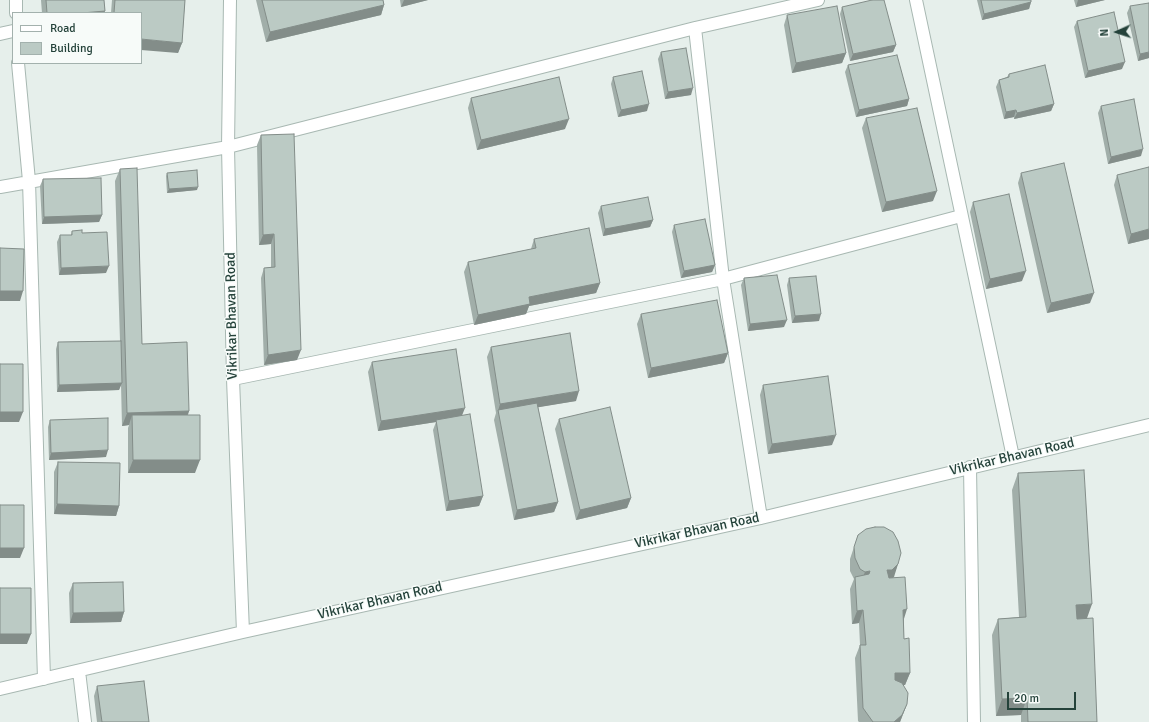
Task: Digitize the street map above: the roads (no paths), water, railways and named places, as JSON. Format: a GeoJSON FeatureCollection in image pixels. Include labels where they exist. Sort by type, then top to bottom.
{"type":"FeatureCollection","features":[{"type":"Feature","properties":{"kind":"street"},"geometry":{"type":"LineString","coordinates":[[16,0],[16,12]]}},
{"type":"Feature","properties":{"kind":"street","name":"Vikrikar Bhavan Road"},"geometry":{"type":"LineString","coordinates":[[230,0],[228,147],[233,379],[243,632]]}},
{"type":"Feature","properties":{"kind":"street"},"geometry":{"type":"LineString","coordinates":[[0,187],[228,147],[695,28],[818,0]]}},
{"type":"Feature","properties":{"kind":"street"},"geometry":{"type":"LineString","coordinates":[[916,0],[1013,457]]}},
{"type":"Feature","properties":{"kind":"street"},"geometry":{"type":"LineString","coordinates":[[695,28],[723,279],[761,518]]}},
{"type":"Feature","properties":{"kind":"street"},"geometry":{"type":"LineString","coordinates":[[0,34],[12,31]]}},
{"type":"Feature","properties":{"kind":"street"},"geometry":{"type":"LineString","coordinates":[[18,64],[29,181],[44,679]]}},
{"type":"Feature","properties":{"kind":"street"},"geometry":{"type":"LineString","coordinates":[[233,379],[723,279],[961,216]]}},
{"type":"Feature","properties":{"kind":"street","name":"Vikrikar Bhavan Road"},"geometry":{"type":"LineString","coordinates":[[0,689],[243,632],[761,518],[970,467],[1149,426]]}},
{"type":"Feature","properties":{"kind":"street"},"geometry":{"type":"LineString","coordinates":[[970,467],[974,722]]}},
{"type":"Feature","properties":{"kind":"street"},"geometry":{"type":"LineString","coordinates":[[79,671],[85,722]]}}]}
